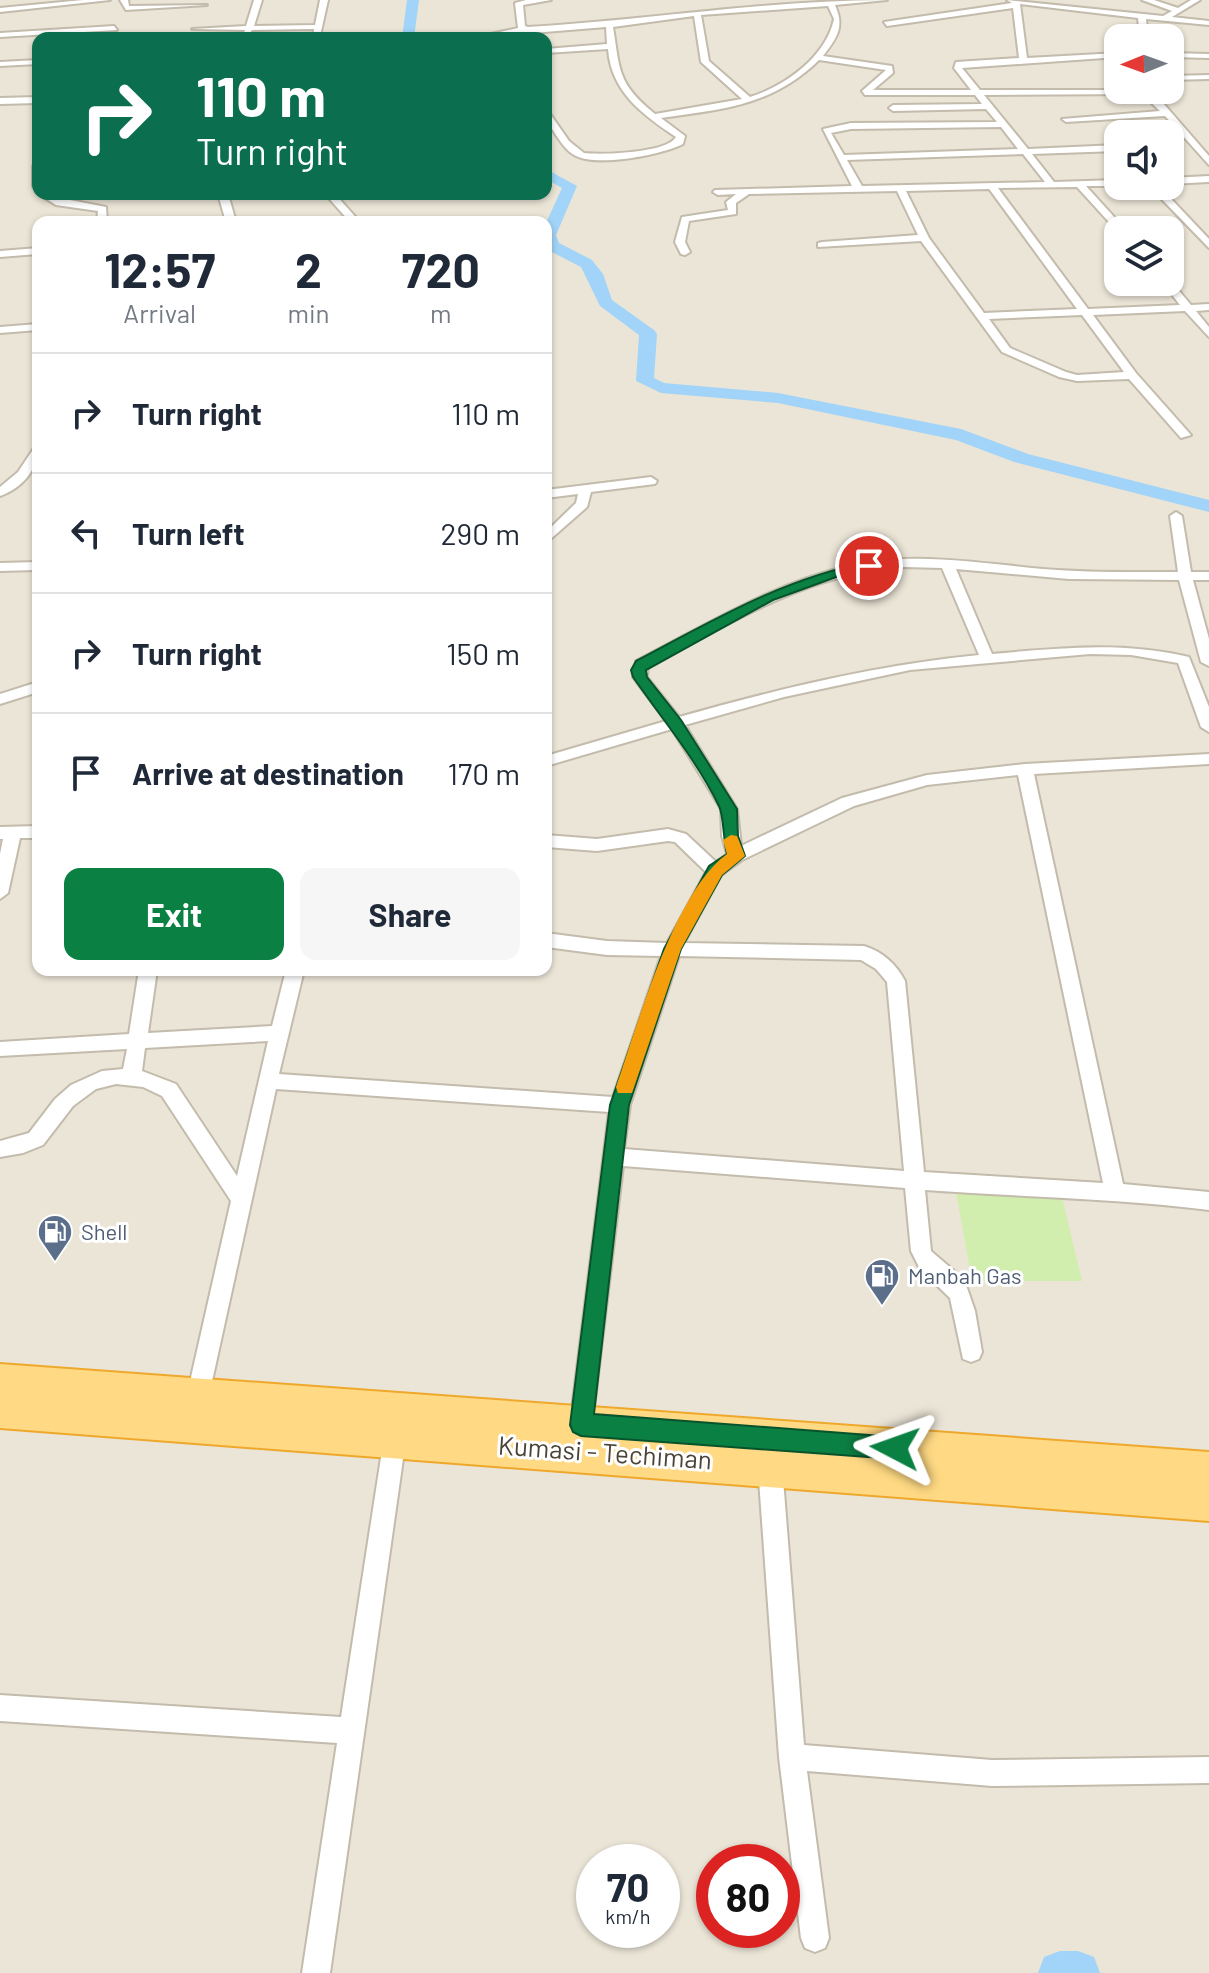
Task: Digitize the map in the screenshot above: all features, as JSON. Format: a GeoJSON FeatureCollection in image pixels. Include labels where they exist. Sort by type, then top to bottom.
{"type":"FeatureCollection","features":[{"type":"Feature","properties":{"kind":"highway"},"geometry":{"type":"LineString","coordinates":[[0,1382],[1209,1471]]}},
{"type":"Feature","properties":{"kind":"highway","name":"Kumasi - Techiman"},"geometry":{"type":"LineString","coordinates":[[0,1410],[1209,1501]]}},
{"type":"Feature","properties":{"kind":"street"},"geometry":{"type":"LineString","coordinates":[[0,10],[106,0]]}},
{"type":"Feature","properties":{"kind":"street"},"geometry":{"type":"LineString","coordinates":[[247,32],[258,0]]}},
{"type":"Feature","properties":{"kind":"street"},"geometry":{"type":"LineString","coordinates":[[317,32],[324,0]]}},
{"type":"Feature","properties":{"kind":"street"},"geometry":{"type":"LineString","coordinates":[[528,29],[521,27],[519,2],[547,0]]}},
{"type":"Feature","properties":{"kind":"street"},"geometry":{"type":"LineString","coordinates":[[749,0],[764,8]]}},
{"type":"Feature","properties":{"kind":"street"},"geometry":{"type":"LineString","coordinates":[[511,32],[609,25],[697,13],[883,0]]}},
{"type":"Feature","properties":{"kind":"street"},"geometry":{"type":"LineString","coordinates":[[1146,0],[1178,10]]}},
{"type":"Feature","properties":{"kind":"street"},"geometry":{"type":"LineString","coordinates":[[1165,18],[1196,0]]}},
{"type":"Feature","properties":{"kind":"street"},"geometry":{"type":"LineString","coordinates":[[652,117],[748,100],[787,83],[817,57],[834,35],[838,19],[828,2]]}},
{"type":"Feature","properties":{"kind":"street"},"geometry":{"type":"LineString","coordinates":[[1014,2],[1023,60]]}},
{"type":"Feature","properties":{"kind":"street"},"geometry":{"type":"LineString","coordinates":[[887,24],[1014,2],[1209,23]]}},
{"type":"Feature","properties":{"kind":"street"},"geometry":{"type":"LineString","coordinates":[[112,32],[125,4],[204,3],[196,32]]}},
{"type":"Feature","properties":{"kind":"street"},"geometry":{"type":"LineString","coordinates":[[697,13],[705,62],[748,100]]}},
{"type":"Feature","properties":{"kind":"street"},"geometry":{"type":"LineString","coordinates":[[1142,16],[1143,24]]}},
{"type":"Feature","properties":{"kind":"street"},"geometry":{"type":"LineString","coordinates":[[552,120],[572,148],[582,155],[647,151],[674,147],[680,142],[681,136],[642,110],[624,86],[613,64],[614,46],[609,25]]}},
{"type":"Feature","properties":{"kind":"street"},"geometry":{"type":"LineString","coordinates":[[210,32],[247,27],[318,27]]}},
{"type":"Feature","properties":{"kind":"street"},"geometry":{"type":"LineString","coordinates":[[49,32],[114,28]]}},
{"type":"Feature","properties":{"kind":"street"},"geometry":{"type":"LineString","coordinates":[[0,35],[32,33]]}},
{"type":"Feature","properties":{"kind":"street"},"geometry":{"type":"LineString","coordinates":[[552,51],[614,46]]}},
{"type":"Feature","properties":{"kind":"street"},"geometry":{"type":"LineString","coordinates":[[1184,55],[1209,56]]}},
{"type":"Feature","properties":{"kind":"street"},"geometry":{"type":"LineString","coordinates":[[1053,186],[958,68],[959,64],[1103,56]]}},
{"type":"Feature","properties":{"kind":"street"},"geometry":{"type":"LineString","coordinates":[[817,57],[889,68],[890,71],[865,92],[868,95],[1104,91]]}},
{"type":"Feature","properties":{"kind":"street"},"geometry":{"type":"LineString","coordinates":[[0,64],[32,62]]}},
{"type":"Feature","properties":{"kind":"street"},"geometry":{"type":"LineString","coordinates":[[1184,78],[1209,77]]}},
{"type":"Feature","properties":{"kind":"street"},"geometry":{"type":"LineString","coordinates":[[0,101],[32,100]]}},
{"type":"Feature","properties":{"kind":"street"},"geometry":{"type":"LineString","coordinates":[[1157,104],[1209,162]]}},
{"type":"Feature","properties":{"kind":"street"},"geometry":{"type":"LineString","coordinates":[[893,108],[989,106]]}},
{"type":"Feature","properties":{"kind":"street"},"geometry":{"type":"LineString","coordinates":[[1066,119],[1166,113]]}},
{"type":"Feature","properties":{"kind":"street"},"geometry":{"type":"LineString","coordinates":[[858,188],[826,131],[851,126],[1004,124]]}},
{"type":"Feature","properties":{"kind":"street"},"geometry":{"type":"LineString","coordinates":[[1184,147],[1194,147]]}},
{"type":"Feature","properties":{"kind":"street"},"geometry":{"type":"LineString","coordinates":[[840,158],[1104,148]]}},
{"type":"Feature","properties":{"kind":"street"},"geometry":{"type":"LineString","coordinates":[[1184,180],[1209,179]]}},
{"type":"Feature","properties":{"kind":"street"},"geometry":{"type":"LineString","coordinates":[[718,192],[1104,184]]}},
{"type":"Feature","properties":{"kind":"street"},"geometry":{"type":"LineString","coordinates":[[1080,185],[1108,216]]}},
{"type":"Feature","properties":{"kind":"street"},"geometry":{"type":"LineString","coordinates":[[900,187],[924,238],[1006,350],[1063,375],[1091,379],[1132,375]]}},
{"type":"Feature","properties":{"kind":"street"},"geometry":{"type":"LineString","coordinates":[[993,188],[1132,375],[1185,435]]}},
{"type":"Feature","properties":{"kind":"street"},"geometry":{"type":"LineString","coordinates":[[685,252],[680,242],[685,219],[733,212],[731,202],[746,192]]}},
{"type":"Feature","properties":{"kind":"street"},"geometry":{"type":"LineString","coordinates":[[54,200],[103,209],[102,216]]}},
{"type":"Feature","properties":{"kind":"street"},"geometry":{"type":"LineString","coordinates":[[335,200],[350,216]]}},
{"type":"Feature","properties":{"kind":"street"},"geometry":{"type":"LineString","coordinates":[[1167,200],[1209,245]]}},
{"type":"Feature","properties":{"kind":"street"},"geometry":{"type":"LineString","coordinates":[[822,245],[924,238]]}},
{"type":"Feature","properties":{"kind":"street"},"geometry":{"type":"LineString","coordinates":[[0,254],[32,251]]}},
{"type":"Feature","properties":{"kind":"street"},"geometry":{"type":"LineString","coordinates":[[1179,296],[1209,334]]}},
{"type":"Feature","properties":{"kind":"street"},"geometry":{"type":"LineString","coordinates":[[980,316],[1209,307]]}},
{"type":"Feature","properties":{"kind":"street"},"geometry":{"type":"LineString","coordinates":[[0,330],[32,327]]}},
{"type":"Feature","properties":{"kind":"street"},"geometry":{"type":"LineString","coordinates":[[0,492],[15,484],[32,462]]}},
{"type":"Feature","properties":{"kind":"street"},"geometry":{"type":"LineString","coordinates":[[552,493],[651,481]]}},
{"type":"Feature","properties":{"kind":"street"},"geometry":{"type":"LineString","coordinates":[[552,533],[582,504],[585,489]]}},
{"type":"Feature","properties":{"kind":"street"},"geometry":{"type":"LineString","coordinates":[[552,759],[858,675],[987,658],[1090,650],[1131,651],[1208,662],[1185,576],[1176,516]]}},
{"type":"Feature","properties":{"kind":"street"},"geometry":{"type":"LineString","coordinates":[[736,856],[730,836],[729,809],[676,723],[640,677],[641,664],[768,597],[836,573],[886,564],[1070,575],[1209,576]]}},
{"type":"Feature","properties":{"kind":"street"},"geometry":{"type":"LineString","coordinates":[[0,567],[32,566]]}},
{"type":"Feature","properties":{"kind":"street"},"geometry":{"type":"LineString","coordinates":[[948,566],[987,658]]}},
{"type":"Feature","properties":{"kind":"street"},"geometry":{"type":"LineString","coordinates":[[1184,660],[1209,727]]}},
{"type":"Feature","properties":{"kind":"street"},"geometry":{"type":"LineString","coordinates":[[0,699],[32,689]]}},
{"type":"Feature","properties":{"kind":"street"},"geometry":{"type":"LineString","coordinates":[[581,1425],[620,1105],[672,949],[715,871],[736,856],[801,822],[879,792],[927,780],[1025,769],[1209,759]]}},
{"type":"Feature","properties":{"kind":"street"},"geometry":{"type":"LineString","coordinates":[[1025,769],[1115,1192]]}},
{"type":"Feature","properties":{"kind":"street"},"geometry":{"type":"LineString","coordinates":[[0,893],[6,832],[32,832]]}},
{"type":"Feature","properties":{"kind":"street"},"geometry":{"type":"LineString","coordinates":[[552,841],[597,845],[668,835],[680,838],[715,871]]}},
{"type":"Feature","properties":{"kind":"street"},"geometry":{"type":"LineString","coordinates":[[552,941],[607,948],[864,953],[877,959],[896,981],[921,1251],[928,1265],[954,1284],[959,1293],[971,1352]]}},
{"type":"Feature","properties":{"kind":"street"},"geometry":{"type":"LineString","coordinates":[[132,1075],[147,976]]}},
{"type":"Feature","properties":{"kind":"street"},"geometry":{"type":"LineString","coordinates":[[198,1395],[293,976]]}},
{"type":"Feature","properties":{"kind":"street"},"geometry":{"type":"LineString","coordinates":[[0,1049],[279,1033]]}},
{"type":"Feature","properties":{"kind":"street"},"geometry":{"type":"LineString","coordinates":[[0,1149],[24,1145],[36,1139],[67,1099],[91,1082],[132,1075],[151,1079],[169,1090],[242,1200]]}},
{"type":"Feature","properties":{"kind":"street"},"geometry":{"type":"LineString","coordinates":[[268,1081],[620,1105]]}},
{"type":"Feature","properties":{"kind":"street"},"geometry":{"type":"LineString","coordinates":[[613,1157],[1209,1201]]}},
{"type":"Feature","properties":{"kind":"street"},"geometry":{"type":"LineString","coordinates":[[316,1973],[395,1438]]}},
{"type":"Feature","properties":{"kind":"street"},"geometry":{"type":"LineString","coordinates":[[770,1466],[792,1757],[815,1938]]}},
{"type":"Feature","properties":{"kind":"street"},"geometry":{"type":"LineString","coordinates":[[0,1708],[350,1731]]}},
{"type":"Feature","properties":{"kind":"street"},"geometry":{"type":"LineString","coordinates":[[792,1757],[992,1773],[1209,1770]]}},
{"type":"Feature","properties":{"kind":"shaded area"},"geometry":{"type":"Polygon","coordinates":[[[0,0],[1209,0],[1209,1456],[0,1364],[0,0]]]}},
{"type":"Feature","properties":{"kind":"shaded area"},"geometry":{"type":"Polygon","coordinates":[[[0,1427],[1209,1519],[1209,1973],[0,1973],[0,1427]]]}},
{"type":"Feature","properties":{"kind":"green space"},"geometry":{"type":"Polygon","coordinates":[[[956,1192],[1061,1193],[1082,1281],[972,1281],[956,1192]]]}},
{"type":"Feature","properties":{"kind":"waterway"},"geometry":{"type":"LineString","coordinates":[[411,32],[413,0]]}},
{"type":"Feature","properties":{"kind":"waterway"},"geometry":{"type":"LineString","coordinates":[[552,176],[570,186],[552,226]]}},
{"type":"Feature","properties":{"kind":"waterway"},"geometry":{"type":"LineString","coordinates":[[552,246],[587,264],[595,274],[606,303],[648,334],[645,381],[661,388],[778,398],[961,435],[1021,458],[1209,506]]}},
{"type":"Feature","properties":{"kind":"waterway"},"geometry":{"type":"LineString","coordinates":[[1060,1973],[1078,1973]]}},
{"type":"Feature","properties":{"kind":"slow traffic"},"geometry":{"type":"LineString","coordinates":[[625,1087],[672,949],[715,871],[736,856],[731,840]]}},
{"type":"Feature","properties":{"kind":"place","name":"Shell"},"geometry":{"type":"Point","coordinates":[55,1263]}},
{"type":"Feature","properties":{"kind":"place","name":"Manbah Gas"},"geometry":{"type":"Point","coordinates":[882,1307]}},
{"type":"Feature","properties":{"kind":"route"},"geometry":{"type":"LineString","coordinates":[[869,566],[852,568],[768,597],[641,664],[640,677],[676,723],[729,809],[730,836],[736,856],[715,871],[672,949],[620,1105],[581,1425],[895,1448]]}}]}
